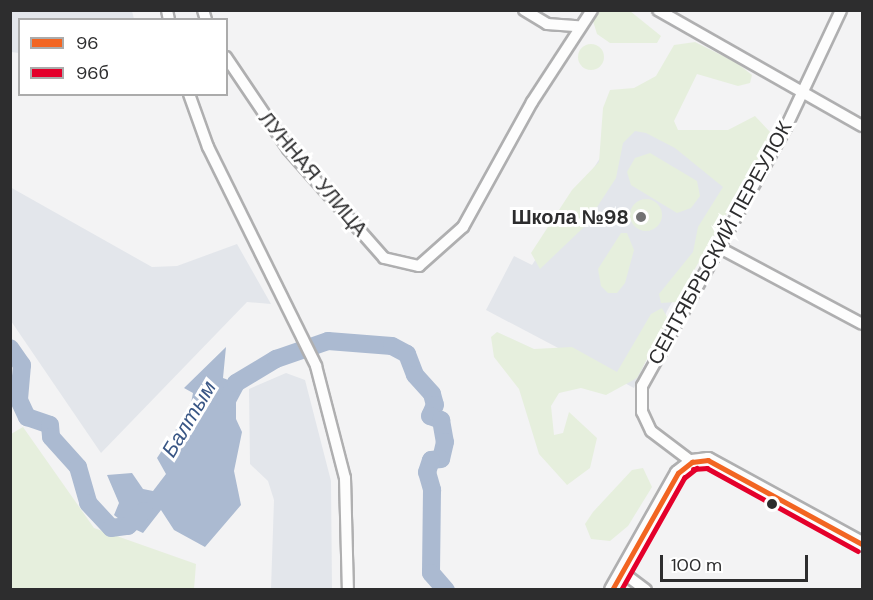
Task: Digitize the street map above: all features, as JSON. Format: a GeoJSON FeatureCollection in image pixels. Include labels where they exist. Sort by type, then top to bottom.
{"type":"FeatureCollection","features":[{"type":"Feature","properties":{"kind":"street"},"geometry":{"type":"LineString","coordinates":[[524,10],[547,24],[578,26],[592,10]]}},
{"type":"Feature","properties":{"kind":"street"},"geometry":{"type":"LineString","coordinates":[[658,10],[862,126]]}},
{"type":"Feature","properties":{"kind":"street","name":"СЕНТЯБРЬСКИЙ ПЕРЕУЛОК"},"geometry":{"type":"LineString","coordinates":[[692,462],[651,431],[642,412],[642,386],[804,92],[841,10]]}},
{"type":"Feature","properties":{"kind":"street","name":"ЛУННАЯ УЛИЦА"},"geometry":{"type":"LineString","coordinates":[[228,60],[288,149],[384,258],[419,266],[463,228],[578,26]]}},
{"type":"Feature","properties":{"kind":"street"},"geometry":{"type":"LineString","coordinates":[[190,96],[208,147],[297,323],[316,366],[345,478],[348,590]]}},
{"type":"Feature","properties":{"kind":"street"},"geometry":{"type":"LineString","coordinates":[[717,247],[862,324]]}},
{"type":"Feature","properties":{"kind":"street"},"geometry":{"type":"LineString","coordinates":[[612,590],[678,473],[692,462],[708,460],[862,544]]}},
{"type":"Feature","properties":{"kind":"street"},"geometry":{"type":"LineString","coordinates":[[622,572],[646,590]]}},
{"type":"Feature","properties":{"kind":"shaded area"},"geometry":{"type":"Polygon","coordinates":[[[11,10],[132,11],[134,18],[18,18],[18,53],[11,52],[11,10]]]}},
{"type":"Feature","properties":{"kind":"shaded area","name":"Школа №98"},"geometry":{"type":"Polygon","coordinates":[[[628,114],[743,177],[667,311],[634,388],[486,310],[514,256],[532,265],[628,114]]]}},
{"type":"Feature","properties":{"kind":"shaded area"},"geometry":{"type":"Polygon","coordinates":[[[10,187],[152,267],[177,266],[237,244],[271,304],[247,302],[101,453],[11,321],[10,187]]]}},
{"type":"Feature","properties":{"kind":"shaded area"},"geometry":{"type":"Polygon","coordinates":[[[286,373],[305,380],[331,481],[332,589],[271,589],[274,500],[268,481],[250,464],[249,389],[286,373]]]}},
{"type":"Feature","properties":{"kind":"green space"},"geometry":{"type":"Polygon","coordinates":[[[598,11],[630,11],[661,36],[657,43],[610,43],[597,34],[593,21],[598,11]]]}},
{"type":"Feature","properties":{"kind":"green space"},"geometry":{"type":"Polygon","coordinates":[[[695,42],[737,63],[752,75],[750,83],[738,86],[697,74],[674,121],[678,130],[728,130],[755,116],[772,134],[676,302],[661,303],[659,294],[693,252],[698,227],[723,187],[675,148],[646,133],[635,131],[623,143],[616,178],[584,227],[540,269],[531,253],[572,190],[599,162],[603,108],[610,90],[634,88],[656,76],[674,45],[695,42]]]}},
{"type":"Feature","properties":{"kind":"green space"},"geometry":{"type":"Polygon","coordinates":[[[591,44],[600,48],[604,57],[600,66],[591,70],[582,66],[578,57],[582,48],[591,44]]]}},
{"type":"Feature","properties":{"kind":"green space"},"geometry":{"type":"Polygon","coordinates":[[[650,153],[697,181],[700,196],[691,208],[677,213],[631,185],[627,172],[635,158],[650,153]]]}},
{"type":"Feature","properties":{"kind":"green space"},"geometry":{"type":"Polygon","coordinates":[[[646,199],[657,204],[662,215],[657,226],[646,231],[635,226],[630,215],[635,204],[646,199]]]}},
{"type":"Feature","properties":{"kind":"green space"},"geometry":{"type":"Polygon","coordinates":[[[621,233],[627,233],[634,250],[625,283],[617,293],[608,293],[601,286],[598,269],[621,233]]]}},
{"type":"Feature","properties":{"kind":"green space"},"geometry":{"type":"Polygon","coordinates":[[[662,308],[668,319],[637,378],[606,395],[581,388],[559,393],[551,406],[554,435],[563,433],[569,412],[597,438],[590,468],[567,485],[539,454],[519,389],[494,357],[491,337],[497,332],[534,349],[572,347],[617,372],[651,314],[662,308]]]}},
{"type":"Feature","properties":{"kind":"green space"},"geometry":{"type":"Polygon","coordinates":[[[23,427],[94,528],[196,564],[194,589],[11,589],[11,434],[23,427]]]}},
{"type":"Feature","properties":{"kind":"green space"},"geometry":{"type":"Polygon","coordinates":[[[643,468],[652,487],[628,526],[610,541],[591,539],[585,524],[593,512],[632,470],[643,468]]]}},
{"type":"Feature","properties":{"kind":"water"},"geometry":{"type":"Polygon","coordinates":[[[226,347],[223,378],[236,383],[236,419],[242,432],[234,471],[241,505],[205,547],[174,530],[161,510],[143,533],[128,526],[114,515],[119,503],[107,475],[132,473],[143,489],[153,491],[166,474],[157,458],[190,408],[193,393],[184,388],[226,347]]]}},
{"type":"Feature","properties":{"kind":"waterway","name":"Балтым"},"geometry":{"type":"LineString","coordinates":[[225,404],[236,383],[276,359],[328,341],[392,346],[407,354],[415,375],[432,394],[435,405],[430,416],[441,420],[445,442],[441,459],[431,460],[427,472],[432,490],[431,573],[446,590]]}},
{"type":"Feature","properties":{"kind":"waterway","name":"Балтым"},"geometry":{"type":"LineString","coordinates":[[10,348],[22,365],[19,400],[27,417],[50,425],[51,437],[78,467],[88,503],[111,528],[128,526],[144,511]]}},
{"type":"Feature","properties":{"kind":"transit line","name":"96"},"geometry":{"type":"LineString","coordinates":[[692,462],[708,460],[862,544]]}},
{"type":"Feature","properties":{"kind":"transit line","name":"96"},"geometry":{"type":"LineString","coordinates":[[612,590],[678,473],[692,462]]}},
{"type":"Feature","properties":{"kind":"transit line","name":"96б"},"geometry":{"type":"LineString","coordinates":[[621,590],[684,478],[697,468]]}},
{"type":"Feature","properties":{"kind":"transit line","name":"96б"},"geometry":{"type":"LineString","coordinates":[[693,469],[707,468],[858,551]]}},
{"type":"Feature","properties":{"kind":"place","name":"Школа №98"},"geometry":{"type":"Point","coordinates":[641,217]}}]}
